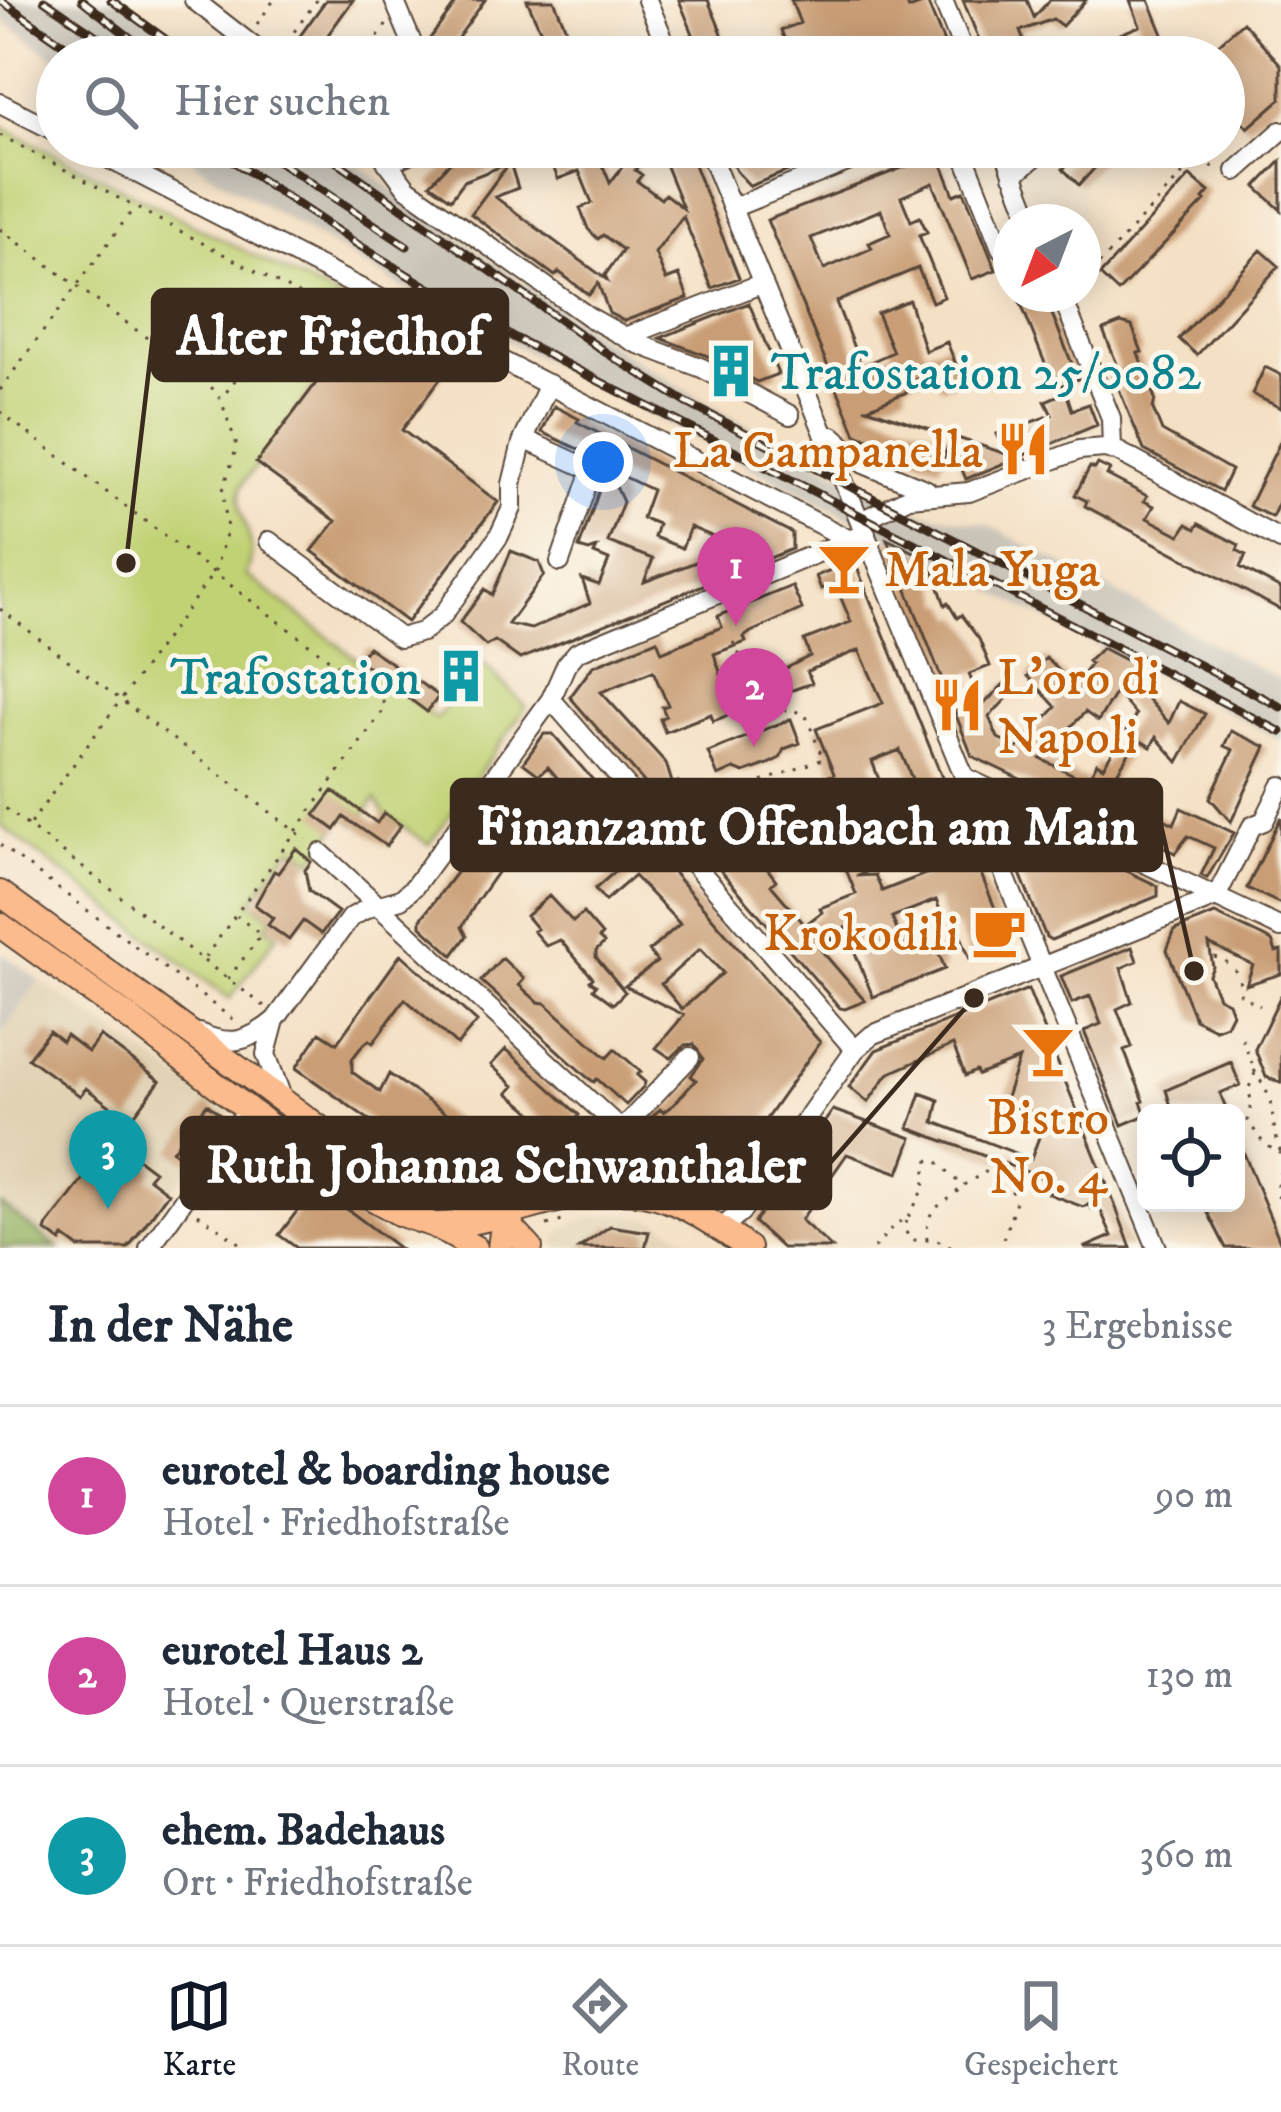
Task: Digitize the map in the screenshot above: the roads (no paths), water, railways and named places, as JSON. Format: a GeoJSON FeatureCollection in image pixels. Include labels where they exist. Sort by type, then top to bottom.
{"type":"FeatureCollection","features":[{"type":"Feature","properties":{"kind":"main road"},"geometry":{"type":"LineString","coordinates":[[0,893],[400,1183],[478,1202],[533,1235]]}},
{"type":"Feature","properties":{"kind":"main road"},"geometry":{"type":"LineString","coordinates":[[0,925],[339,1179],[466,1243]]}},
{"type":"Feature","properties":{"kind":"main road"},"geometry":{"type":"LineString","coordinates":[[434,1226],[504,1216],[567,1199],[633,1192],[669,1200],[724,1240],[748,1248]]}},
{"type":"Feature","properties":{"kind":"main road"},"geometry":{"type":"LineString","coordinates":[[500,1248],[504,1216]]}},
{"type":"Feature","properties":{"kind":"street"},"geometry":{"type":"LineString","coordinates":[[194,0],[240,36]]}},
{"type":"Feature","properties":{"kind":"street"},"geometry":{"type":"LineString","coordinates":[[647,0],[662,36]]}},
{"type":"Feature","properties":{"kind":"street"},"geometry":{"type":"LineString","coordinates":[[944,0],[959,36]]}},
{"type":"Feature","properties":{"kind":"street"},"geometry":{"type":"LineString","coordinates":[[396,5],[409,36]]}},
{"type":"Feature","properties":{"kind":"street"},"geometry":{"type":"LineString","coordinates":[[0,103],[36,121]]}},
{"type":"Feature","properties":{"kind":"street"},"geometry":{"type":"LineString","coordinates":[[1245,162],[1281,131]]}},
{"type":"Feature","properties":{"kind":"street"},"geometry":{"type":"LineString","coordinates":[[127,168],[549,384],[859,531]]}},
{"type":"Feature","properties":{"kind":"street"},"geometry":{"type":"LineString","coordinates":[[391,168],[407,188],[542,285],[625,337],[702,368],[790,415]]}},
{"type":"Feature","properties":{"kind":"street"},"geometry":{"type":"LineString","coordinates":[[716,168],[817,412],[859,531],[967,778],[1157,1248]]}},
{"type":"Feature","properties":{"kind":"street"},"geometry":{"type":"LineString","coordinates":[[732,208],[832,168]]}},
{"type":"Feature","properties":{"kind":"street"},"geometry":{"type":"LineString","coordinates":[[969,168],[993,228]]}},
{"type":"Feature","properties":{"kind":"street"},"geometry":{"type":"LineString","coordinates":[[1010,168],[1025,204]]}},
{"type":"Feature","properties":{"kind":"street"},"geometry":{"type":"LineString","coordinates":[[1013,175],[1022,168]]}},
{"type":"Feature","properties":{"kind":"street"},"geometry":{"type":"LineString","coordinates":[[625,337],[763,283]]}},
{"type":"Feature","properties":{"kind":"street"},"geometry":{"type":"LineString","coordinates":[[1068,312],[1111,418],[1112,450]]}},
{"type":"Feature","properties":{"kind":"street"},"geometry":{"type":"LineString","coordinates":[[269,541],[400,638],[422,632],[443,615],[499,536],[512,508],[512,484],[524,439],[549,384]]}},
{"type":"Feature","properties":{"kind":"street"},"geometry":{"type":"LineString","coordinates":[[817,412],[848,454],[909,485],[940,493]]}},
{"type":"Feature","properties":{"kind":"street"},"geometry":{"type":"LineString","coordinates":[[524,439],[592,473],[560,562]]}},
{"type":"Feature","properties":{"kind":"street"},"geometry":{"type":"LineString","coordinates":[[183,1024],[218,1041],[248,1040],[350,918],[400,899],[414,887],[551,699],[571,658],[859,531],[909,497],[969,492],[1079,450],[1112,450],[1281,540]]}},
{"type":"Feature","properties":{"kind":"street"},"geometry":{"type":"LineString","coordinates":[[551,699],[855,1051]]}},
{"type":"Feature","properties":{"kind":"street"},"geometry":{"type":"LineString","coordinates":[[967,778],[1281,928]]}},
{"type":"Feature","properties":{"kind":"street"},"geometry":{"type":"LineString","coordinates":[[724,1240],[855,1051],[872,1035],[1216,897],[1252,826],[1264,821],[1281,786]]}},
{"type":"Feature","properties":{"kind":"street"},"geometry":{"type":"LineString","coordinates":[[321,853],[639,1147]]}},
{"type":"Feature","properties":{"kind":"street"},"geometry":{"type":"LineString","coordinates":[[269,1012],[266,1054],[283,1100]]}},
{"type":"Feature","properties":{"kind":"street"},"geometry":{"type":"LineString","coordinates":[[622,1130],[690,1058]]}},
{"type":"Feature","properties":{"kind":"street"},"geometry":{"type":"LineString","coordinates":[[149,1248],[250,1108]]}},
{"type":"Feature","properties":{"kind":"tunnel"},"geometry":{"type":"LineString","coordinates":[[802,1125],[825,1141]]}},
{"type":"Feature","properties":{"kind":"railway"},"geometry":{"type":"LineString","coordinates":[[0,0],[52,36]]}},
{"type":"Feature","properties":{"kind":"railway"},"geometry":{"type":"LineString","coordinates":[[44,0],[96,36]]}},
{"type":"Feature","properties":{"kind":"railway"},"geometry":{"type":"LineString","coordinates":[[82,0],[128,36]]}},
{"type":"Feature","properties":{"kind":"railway"},"geometry":{"type":"LineString","coordinates":[[111,0],[161,36]]}},
{"type":"Feature","properties":{"kind":"railway"},"geometry":{"type":"LineString","coordinates":[[243,168],[490,325],[1281,732]]}},
{"type":"Feature","properties":{"kind":"railway"},"geometry":{"type":"LineString","coordinates":[[289,168],[407,246]]}},
{"type":"Feature","properties":{"kind":"railway"},"geometry":{"type":"LineString","coordinates":[[346,168],[605,352],[687,403],[1281,707]]}},
{"type":"Feature","properties":{"kind":"place","name":"Trafostation 25/0082"},"geometry":{"type":"Point","coordinates":[731,371]}},
{"type":"Feature","properties":{"kind":"place","name":"La Campanella"},"geometry":{"type":"Point","coordinates":[1023,449]}},
{"type":"Feature","properties":{"kind":"place","name":"Alter Friedhof"},"geometry":{"type":"Point","coordinates":[126,563]}},
{"type":"Feature","properties":{"kind":"place","name":"Mala Yuga"},"geometry":{"type":"Point","coordinates":[844,568]}},
{"type":"Feature","properties":{"kind":"place","name":"eurotel & boarding house"},"geometry":{"type":"Point","coordinates":[736,626]}},
{"type":"Feature","properties":{"kind":"place","name":"Trafostation"},"geometry":{"type":"Point","coordinates":[461,676]}},
{"type":"Feature","properties":{"kind":"place","name":"L'oro di Napoli"},"geometry":{"type":"Point","coordinates":[957,705]}},
{"type":"Feature","properties":{"kind":"place","name":"eurotel Haus 2"},"geometry":{"type":"Point","coordinates":[754,747]}},
{"type":"Feature","properties":{"kind":"place","name":"Krokodili"},"geometry":{"type":"Point","coordinates":[999,932]}},
{"type":"Feature","properties":{"kind":"place","name":"Finanzamt Offenbach am Main"},"geometry":{"type":"Point","coordinates":[1194,971]}},
{"type":"Feature","properties":{"kind":"place","name":"Ruth Johanna Schwanthaler"},"geometry":{"type":"Point","coordinates":[974,998]}},
{"type":"Feature","properties":{"kind":"place","name":"Bistro No. 4"},"geometry":{"type":"Point","coordinates":[1048,1051]}},
{"type":"Feature","properties":{"kind":"place","name":"ehem. Badehaus"},"geometry":{"type":"Point","coordinates":[108,1209]}}]}
